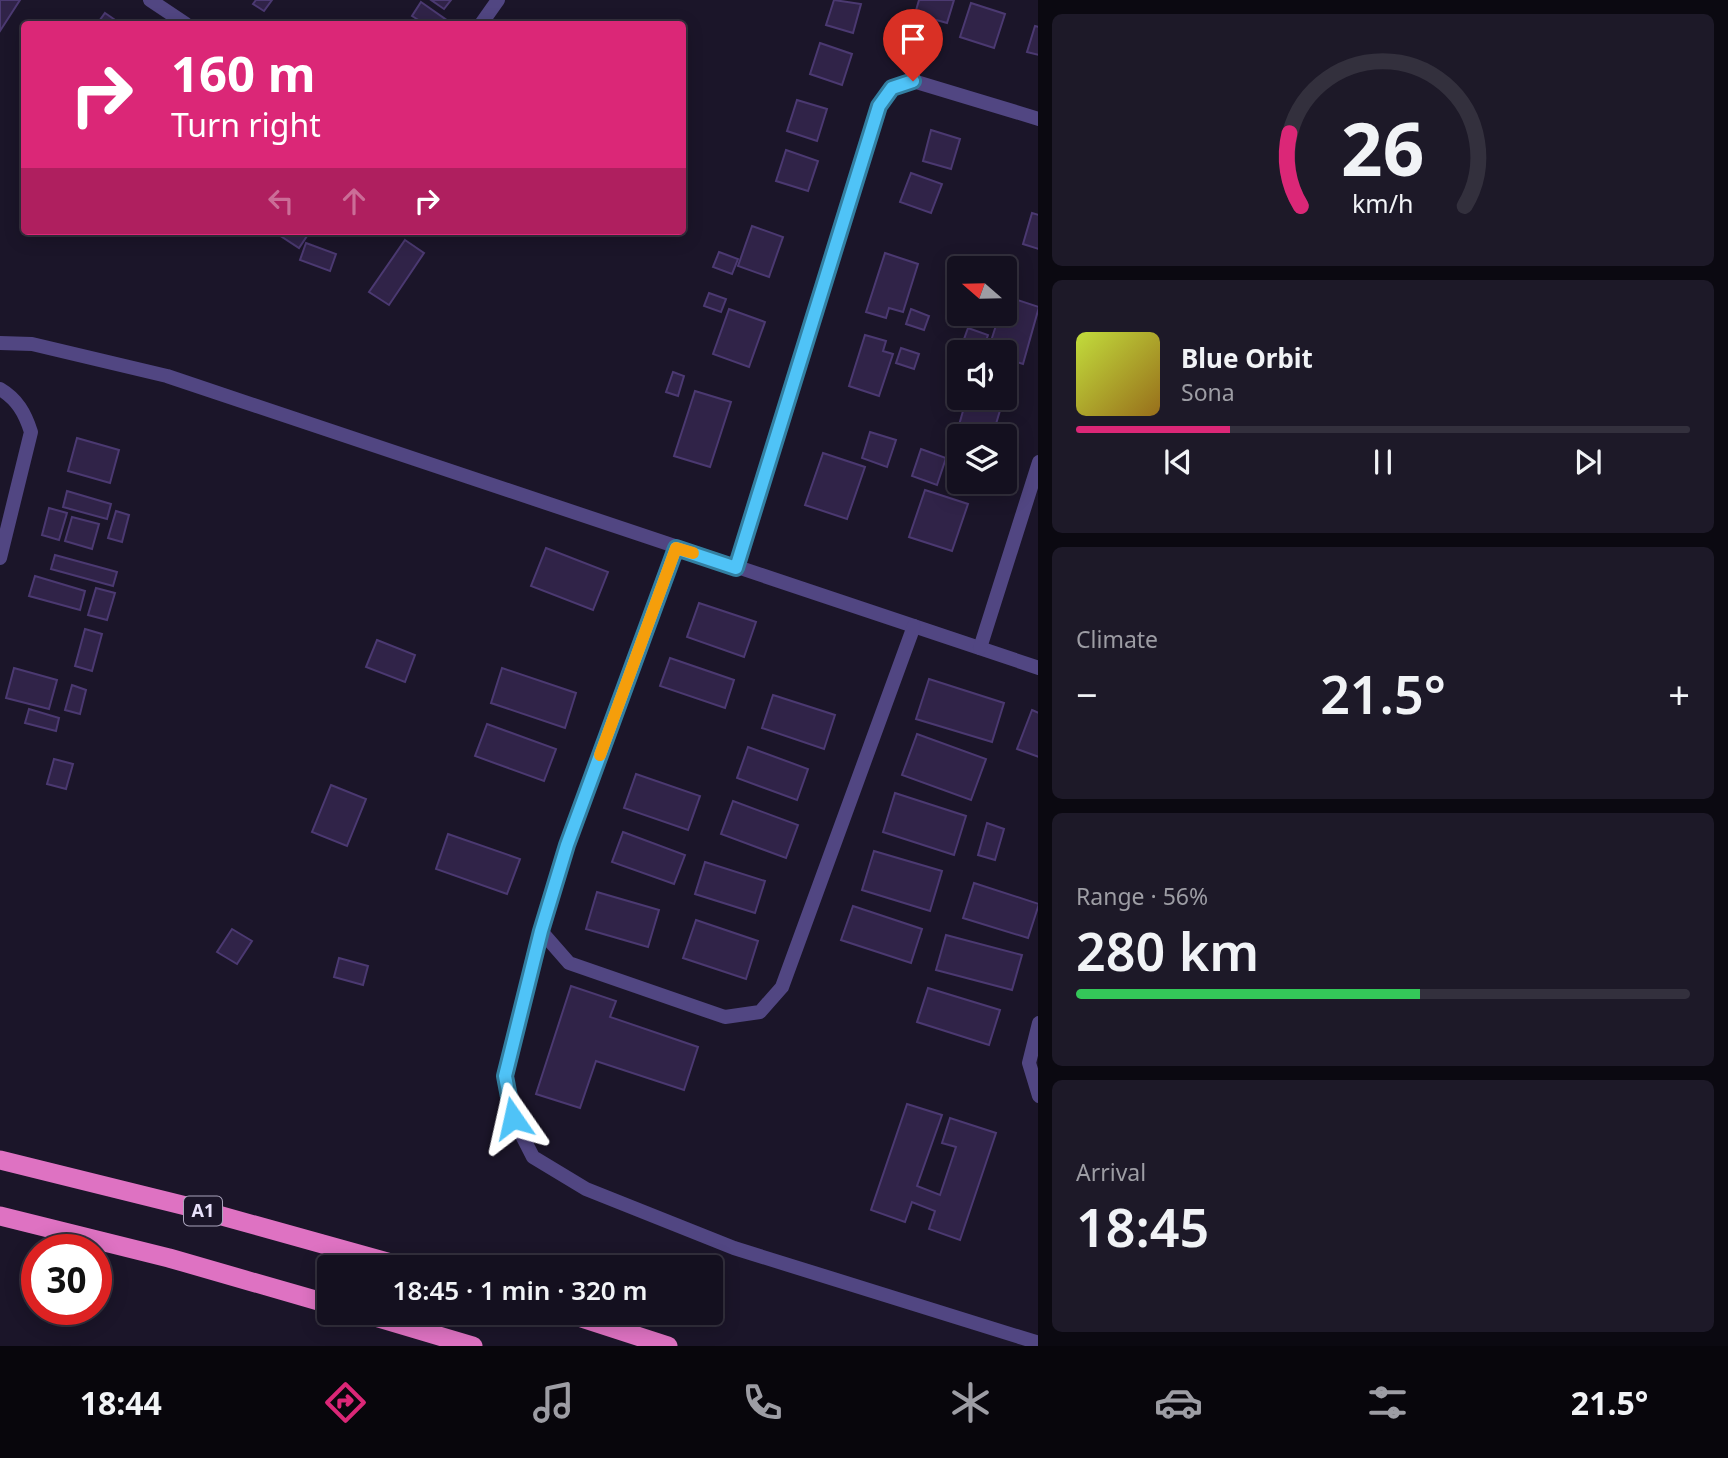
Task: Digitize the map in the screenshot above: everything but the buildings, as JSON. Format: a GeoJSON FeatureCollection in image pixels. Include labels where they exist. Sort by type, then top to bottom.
{"type":"FeatureCollection","features":[{"type":"Feature","properties":{"kind":"highway","name":"A1"},"geometry":{"type":"LineString","coordinates":[[0,1160],[186,1206],[362,1255]]}},
{"type":"Feature","properties":{"kind":"highway"},"geometry":{"type":"LineString","coordinates":[[0,1216],[169,1258],[317,1301]]}},
{"type":"Feature","properties":{"kind":"highway"},"geometry":{"type":"LineString","coordinates":[[402,1325],[473,1346]]}},
{"type":"Feature","properties":{"kind":"highway"},"geometry":{"type":"LineString","coordinates":[[603,1325],[668,1346]]}},
{"type":"Feature","properties":{"kind":"street"},"geometry":{"type":"LineString","coordinates":[[150,0],[182,21]]}},
{"type":"Feature","properties":{"kind":"street"},"geometry":{"type":"LineString","coordinates":[[483,21],[498,0]]}},
{"type":"Feature","properties":{"kind":"street"},"geometry":{"type":"LineString","coordinates":[[736,568],[879,106],[892,88],[913,81],[1038,120]]}},
{"type":"Feature","properties":{"kind":"street"},"geometry":{"type":"LineString","coordinates":[[0,343],[32,344],[167,376],[1038,668]]}},
{"type":"Feature","properties":{"kind":"street"},"geometry":{"type":"LineString","coordinates":[[0,388],[12,395],[26,415],[31,432],[0,558]]}},
{"type":"Feature","properties":{"kind":"street"},"geometry":{"type":"LineString","coordinates":[[980,649],[1038,462]]}},
{"type":"Feature","properties":{"kind":"street"},"geometry":{"type":"LineString","coordinates":[[676,548],[567,845],[541,931],[505,1076],[513,1118],[533,1157],[586,1189],[734,1248],[1038,1343]]}},
{"type":"Feature","properties":{"kind":"street"},"geometry":{"type":"LineString","coordinates":[[541,931],[569,963],[725,1017],[760,1012],[782,987],[914,626]]}},
{"type":"Feature","properties":{"kind":"street"},"geometry":{"type":"LineString","coordinates":[[1038,1023],[1029,1063],[1038,1096]]}},
{"type":"Feature","properties":{"kind":"slow traffic"},"geometry":{"type":"LineString","coordinates":[[600,755],[676,548],[693,553]]}},
{"type":"Feature","properties":{"kind":"route"},"geometry":{"type":"LineString","coordinates":[[513,1118],[505,1076],[541,931],[567,845],[676,548],[736,568],[879,106],[892,88],[913,81]]}}]}
